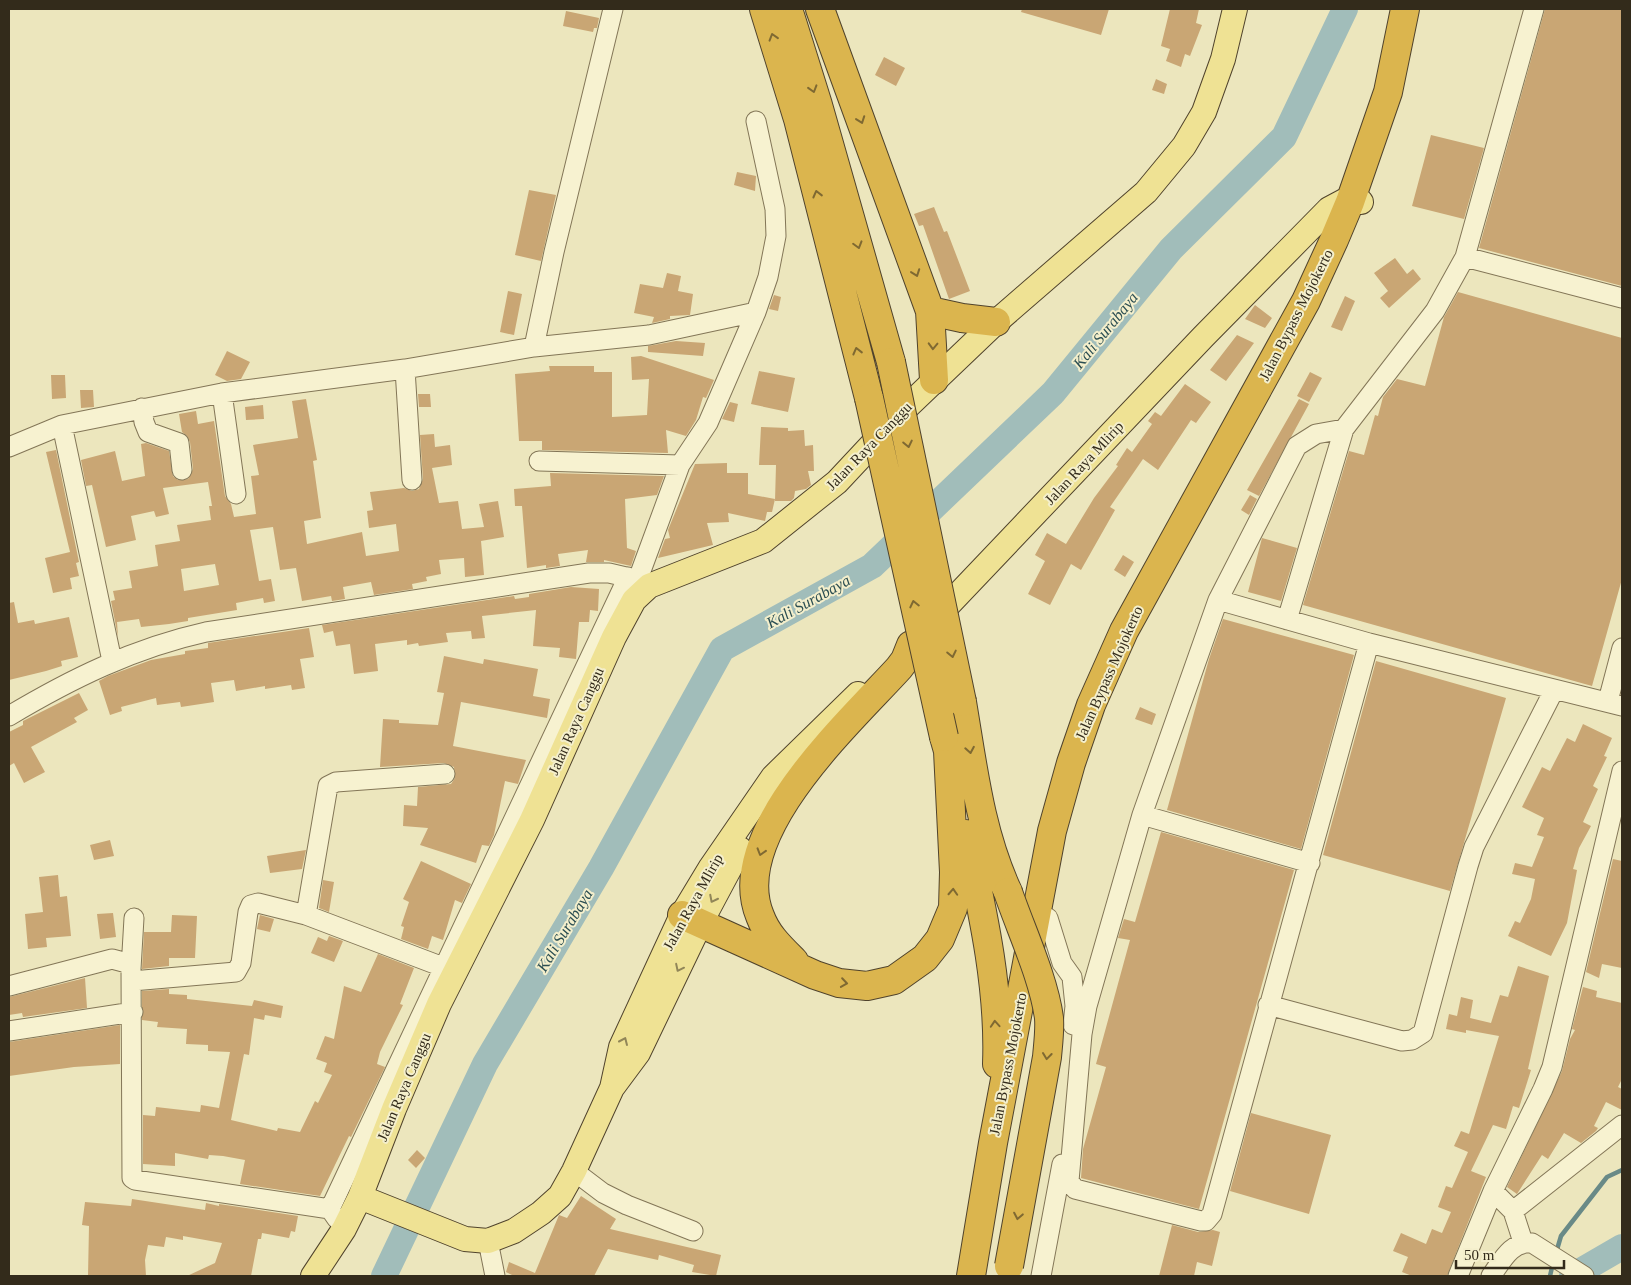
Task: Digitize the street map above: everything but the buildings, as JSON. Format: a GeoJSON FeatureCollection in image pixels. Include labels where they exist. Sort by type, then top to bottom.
{"type":"FeatureCollection","features":[{"type":"Feature","properties":{"kind":"highway"},"geometry":{"type":"LineString","coordinates":[[764,9],[798,119],[869,398],[982,912],[992,980],[997,1053],[993,1143]]}},
{"type":"Feature","properties":{"kind":"highway"},"geometry":{"type":"LineString","coordinates":[[788,9],[818,106],[890,362],[962,702],[987,837],[995,864],[1008,892],[1043,992],[1049,1018],[1047,1057],[1000,1273]]}},
{"type":"Feature","properties":{"kind":"highway"},"geometry":{"type":"LineString","coordinates":[[820,9],[930,311],[934,380]]}},
{"type":"Feature","properties":{"kind":"highway"},"geometry":{"type":"LineString","coordinates":[[1356,202],[1388,92],[1405,9]]}},
{"type":"Feature","properties":{"kind":"highway"},"geometry":{"type":"LineString","coordinates":[[1356,202],[1379,162],[1406,87],[1419,9]]}},
{"type":"Feature","properties":{"kind":"highway","name":"Jalan Bypass Mojokerto"},"geometry":{"type":"LineString","coordinates":[[1000,1273],[1024,1044],[1072,804],[1085,764],[1127,662],[1151,611],[1316,308],[1356,202]]}},
{"type":"Feature","properties":{"kind":"highway","name":"Jalan Bypass Mojokerto"},"geometry":{"type":"LineString","coordinates":[[971,1276],[993,1143],[1052,831],[1071,763],[1091,705],[1124,631],[1306,300],[1356,202]]}},
{"type":"Feature","properties":{"kind":"highway"},"geometry":{"type":"LineString","coordinates":[[930,311],[962,318],[996,322]]}},
{"type":"Feature","properties":{"kind":"highway"},"geometry":{"type":"LineString","coordinates":[[799,966],[772,939],[759,915],[755,888],[761,849],[773,820],[793,788],[818,756],[899,668],[905,660],[910,645]]}},
{"type":"Feature","properties":{"kind":"highway"},"geometry":{"type":"LineString","coordinates":[[691,920],[799,966],[815,975],[839,983],[867,986],[894,980],[924,958],[940,939],[953,908],[954,872],[946,744]]}},
{"type":"Feature","properties":{"kind":"main road","name":"Jalan Raya Canggu"},"geometry":{"type":"LineString","coordinates":[[360,1197],[394,1109],[439,1004],[532,820],[614,637],[634,600],[638,581],[763,541],[837,482],[934,380],[996,322],[1146,192],[1184,146],[1204,112],[1223,59],[1235,9]]}},
{"type":"Feature","properties":{"kind":"main road","name":"Jalan Raya Mlirip"},"geometry":{"type":"LineString","coordinates":[[476,1240],[514,1231],[541,1213],[560,1196],[574,1171],[612,1088],[621,1047],[751,806],[773,777],[910,645],[1297,241],[1333,206],[1344,201],[1356,202]]}},
{"type":"Feature","properties":{"kind":"main road"},"geometry":{"type":"LineString","coordinates":[[313,1276],[344,1228],[360,1197],[476,1240]]}},
{"type":"Feature","properties":{"kind":"street"},"geometry":{"type":"LineString","coordinates":[[534,347],[554,252],[613,9]]}},
{"type":"Feature","properties":{"kind":"street"},"geometry":{"type":"LineString","coordinates":[[1287,620],[1344,430],[1435,310],[1465,257],[1534,9]]}},
{"type":"Feature","properties":{"kind":"street"},"geometry":{"type":"LineString","coordinates":[[330,1209],[443,967],[638,581],[680,465],[708,423],[756,312],[768,277],[776,236],[775,209],[756,120]]}},
{"type":"Feature","properties":{"kind":"street"},"geometry":{"type":"LineString","coordinates":[[1465,257],[1622,298]]}},
{"type":"Feature","properties":{"kind":"street"},"geometry":{"type":"LineString","coordinates":[[9,447],[62,425],[222,393],[405,369],[534,347],[649,335],[756,312]]}},
{"type":"Feature","properties":{"kind":"street"},"geometry":{"type":"LineString","coordinates":[[405,369],[412,480]]}},
{"type":"Feature","properties":{"kind":"street"},"geometry":{"type":"LineString","coordinates":[[222,393],[236,494]]}},
{"type":"Feature","properties":{"kind":"street"},"geometry":{"type":"LineString","coordinates":[[142,408],[148,432],[179,443],[182,470]]}},
{"type":"Feature","properties":{"kind":"street"},"geometry":{"type":"LineString","coordinates":[[62,425],[112,661]]}},
{"type":"Feature","properties":{"kind":"street"},"geometry":{"type":"LineString","coordinates":[[1344,430],[1316,434],[1297,446],[1218,600],[1142,815],[1087,1006],[1082,1034],[1069,1181],[1072,1187],[1201,1221],[1210,1218],[1268,1005],[1310,863],[1369,643]]}},
{"type":"Feature","properties":{"kind":"street"},"geometry":{"type":"LineString","coordinates":[[539,461],[680,465]]}},
{"type":"Feature","properties":{"kind":"street"},"geometry":{"type":"LineString","coordinates":[[9,716],[62,685],[112,661],[178,638],[215,630],[589,572],[638,581]]}},
{"type":"Feature","properties":{"kind":"street"},"geometry":{"type":"LineString","coordinates":[[1218,600],[1369,643],[1615,704],[1622,648]]}},
{"type":"Feature","properties":{"kind":"street"},"geometry":{"type":"LineString","coordinates":[[1268,1005],[1402,1041],[1412,1040],[1423,1033],[1471,856],[1554,690]]}},
{"type":"Feature","properties":{"kind":"street"},"geometry":{"type":"LineString","coordinates":[[1458,1276],[1493,1191],[1552,1067],[1622,771]]}},
{"type":"Feature","properties":{"kind":"street"},"geometry":{"type":"LineString","coordinates":[[306,915],[325,791],[331,783],[445,774]]}},
{"type":"Feature","properties":{"kind":"street"},"geometry":{"type":"LineString","coordinates":[[1142,815],[1310,863]]}},
{"type":"Feature","properties":{"kind":"street"},"geometry":{"type":"LineString","coordinates":[[131,975],[231,974],[236,972],[242,963],[248,912],[251,906],[258,903],[306,915],[443,967]]}},
{"type":"Feature","properties":{"kind":"street"},"geometry":{"type":"LineString","coordinates":[[134,918],[131,975],[133,1012],[133,1179],[330,1209],[344,1228]]}},
{"type":"Feature","properties":{"kind":"street"},"geometry":{"type":"LineString","coordinates":[[1042,1276],[1062,1166],[1075,1006],[1072,977],[1062,963],[1048,918]]}},
{"type":"Feature","properties":{"kind":"street"},"geometry":{"type":"LineString","coordinates":[[9,986],[112,959],[127,963],[131,975]]}},
{"type":"Feature","properties":{"kind":"street"},"geometry":{"type":"LineString","coordinates":[[9,1031],[133,1012]]}},
{"type":"Feature","properties":{"kind":"street"},"geometry":{"type":"LineString","coordinates":[[1513,1211],[1622,1125]]}},
{"type":"Feature","properties":{"kind":"street"},"geometry":{"type":"LineString","coordinates":[[574,1171],[603,1194],[693,1231]]}},
{"type":"Feature","properties":{"kind":"street"},"geometry":{"type":"LineString","coordinates":[[1493,1191],[1513,1211],[1523,1242]]}},
{"type":"Feature","properties":{"kind":"street"},"geometry":{"type":"LineString","coordinates":[[476,1240],[495,1276]]}},
{"type":"Feature","properties":{"kind":"street"},"geometry":{"type":"LineString","coordinates":[[1491,1276],[1510,1251],[1523,1242],[1532,1243],[1584,1276]]}},
{"type":"Feature","properties":{"kind":"waterway","name":"Kali Surabaya"},"geometry":{"type":"LineString","coordinates":[[384,1276],[485,1064],[601,868],[722,649],[872,566],[1053,393],[1171,249],[1284,137],[1345,9]]}},
{"type":"Feature","properties":{"kind":"waterway"},"geometry":{"type":"LineString","coordinates":[[1556,1253],[1561,1236],[1607,1177],[1622,1170]]}},
{"type":"Feature","properties":{"kind":"waterway"},"geometry":{"type":"LineString","coordinates":[[1572,1276],[1622,1247]]}},
{"type":"Feature","properties":{"kind":"waterway"},"geometry":{"type":"LineString","coordinates":[[1550,1276],[1553,1263]]}}]}
